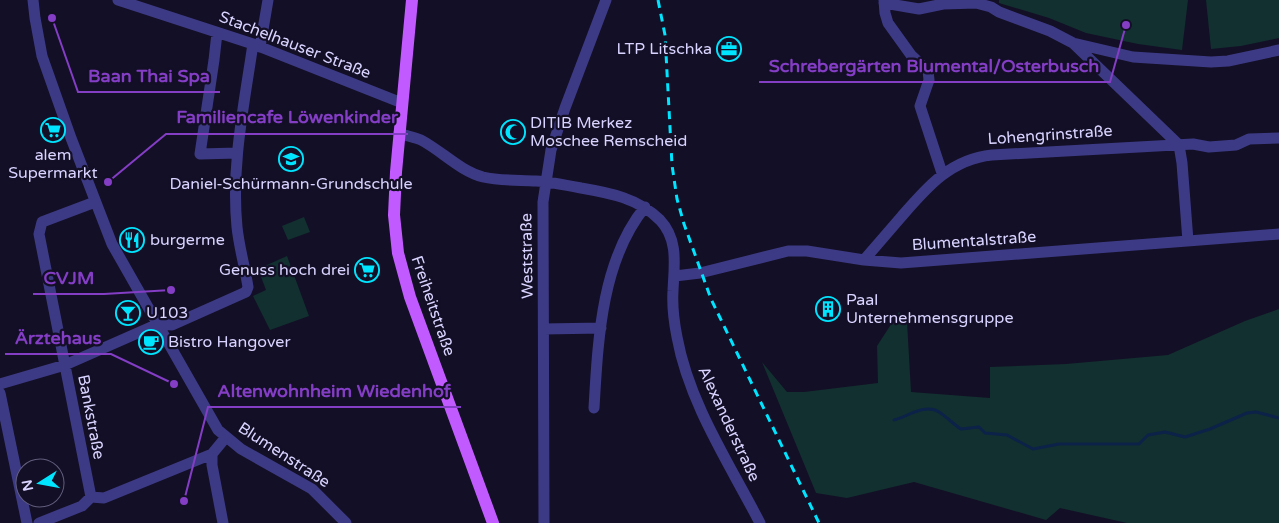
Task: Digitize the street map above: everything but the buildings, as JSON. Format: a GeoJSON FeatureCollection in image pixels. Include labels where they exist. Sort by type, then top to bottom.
{"type":"FeatureCollection","features":[{"type":"Feature","properties":{"kind":"main road","name":"Freiheitstraße"},"geometry":{"type":"LineString","coordinates":[[412,0],[399,133],[394,215],[396,241],[402,272],[493,523]]}},
{"type":"Feature","properties":{"kind":"street","name":"Blumenstraße"},"geometry":{"type":"LineString","coordinates":[[33,0],[42,56],[95,202],[118,258],[218,430],[241,449],[312,489],[346,523]]}},
{"type":"Feature","properties":{"kind":"street","name":"Stachelhauser Straße"},"geometry":{"type":"LineString","coordinates":[[118,0],[256,46],[402,103]]}},
{"type":"Feature","properties":{"kind":"street"},"geometry":{"type":"LineString","coordinates":[[0,384],[65,365],[158,324],[172,324],[246,292],[248,287],[237,225],[237,153],[256,46],[268,0]]}},
{"type":"Feature","properties":{"kind":"street","name":"Weststraße"},"geometry":{"type":"LineString","coordinates":[[544,523],[543,202],[551,150],[606,0]]}},
{"type":"Feature","properties":{"kind":"street"},"geometry":{"type":"LineString","coordinates":[[942,173],[920,106],[929,80],[928,71],[912,55],[893,31],[888,23],[884,1],[919,9],[944,4],[976,3],[1050,31],[1073,43],[1133,57],[1195,62],[1228,61],[1279,50]]}},
{"type":"Feature","properties":{"kind":"street"},"geometry":{"type":"LineString","coordinates":[[217,32],[200,154],[237,153]]}},
{"type":"Feature","properties":{"kind":"street"},"geometry":{"type":"LineString","coordinates":[[1073,43],[1179,145],[1188,241]]}},
{"type":"Feature","properties":{"kind":"street"},"geometry":{"type":"LineString","coordinates":[[399,133],[420,140],[470,172],[482,177],[546,182],[608,192],[634,201],[661,220],[671,238],[675,251],[675,276]]}},
{"type":"Feature","properties":{"kind":"street","name":"Lohengrinstraße"},"geometry":{"type":"LineString","coordinates":[[864,260],[917,198],[942,173],[960,162],[981,156],[1193,144],[1209,147],[1236,145],[1249,140],[1279,138]]}},
{"type":"Feature","properties":{"kind":"street","name":"Bankstraße"},"geometry":{"type":"LineString","coordinates":[[91,497],[39,234],[42,222],[95,202]]}},
{"type":"Feature","properties":{"kind":"street"},"geometry":{"type":"LineString","coordinates":[[594,408],[598,339],[614,263],[644,207]]}},
{"type":"Feature","properties":{"kind":"street","name":"Blumentalstraße"},"geometry":{"type":"LineString","coordinates":[[675,276],[700,273],[788,251],[807,251],[864,260],[901,263],[1279,234]]}},
{"type":"Feature","properties":{"kind":"street","name":"Alexanderstraße"},"geometry":{"type":"LineString","coordinates":[[675,276],[673,309],[676,336],[688,380],[713,433],[760,523]]}},
{"type":"Feature","properties":{"kind":"street"},"geometry":{"type":"LineString","coordinates":[[544,329],[601,328]]}},
{"type":"Feature","properties":{"kind":"street"},"geometry":{"type":"LineString","coordinates":[[0,393],[27,523]]}},
{"type":"Feature","properties":{"kind":"street"},"geometry":{"type":"LineString","coordinates":[[40,523],[82,506],[91,497],[104,498],[212,454],[226,437]]}},
{"type":"Feature","properties":{"kind":"street"},"geometry":{"type":"LineString","coordinates":[[212,454],[212,465],[224,523]]}},
{"type":"Feature","properties":{"kind":"green space"},"geometry":{"type":"Polygon","coordinates":[[[999,0],[1188,0],[1182,50],[1138,44],[1086,33],[1049,18],[999,3],[999,0]]]}},
{"type":"Feature","properties":{"kind":"green space"},"geometry":{"type":"Polygon","coordinates":[[[1206,0],[1279,0],[1279,38],[1241,46],[1211,49],[1206,0]]]}},
{"type":"Feature","properties":{"kind":"green space"},"geometry":{"type":"Polygon","coordinates":[[[304,217],[310,232],[288,240],[282,226],[304,217]]]}},
{"type":"Feature","properties":{"kind":"green space"},"geometry":{"type":"Polygon","coordinates":[[[287,256],[309,316],[270,330],[253,296],[266,290],[258,269],[287,256]]]}},
{"type":"Feature","properties":{"kind":"green space"},"geometry":{"type":"Polygon","coordinates":[[[1279,309],[1279,523],[1127,523],[1060,508],[1046,520],[914,482],[847,498],[816,493],[762,362],[787,392],[804,392],[878,383],[877,346],[899,312],[907,321],[911,392],[990,398],[990,367],[1066,364],[1168,355],[1245,321],[1279,309]]]}},
{"type":"Feature","properties":{"kind":"waterway"},"geometry":{"type":"LineString","coordinates":[[894,420],[922,410],[934,410],[961,429],[979,427],[985,433],[1007,435],[1033,449],[1059,444],[1139,444],[1148,435],[1165,432],[1185,437],[1210,429],[1247,413],[1256,412],[1279,418]]}},
{"type":"Feature","properties":{"kind":"railway"},"geometry":{"type":"LineString","coordinates":[[658,0],[665,35],[672,165],[677,199],[684,224],[711,299],[819,523]]}},
{"type":"Feature","properties":{"kind":"place","name":"Baan Thai Spa"},"geometry":{"type":"Point","coordinates":[52,18]}},
{"type":"Feature","properties":{"kind":"place","name":"Schrebergärten Blumental/Osterbusch"},"geometry":{"type":"Point","coordinates":[1126,25]}},
{"type":"Feature","properties":{"kind":"place","name":"LTP Litschka"},"geometry":{"type":"Point","coordinates":[729,49]}},
{"type":"Feature","properties":{"kind":"place","name":"alem Supermarkt"},"geometry":{"type":"Point","coordinates":[53,130]}},
{"type":"Feature","properties":{"kind":"place","name":"DITIB Merkez Moschee Remscheid"},"geometry":{"type":"Point","coordinates":[513,132]}},
{"type":"Feature","properties":{"kind":"place","name":"Daniel-Schürmann-Grundschule"},"geometry":{"type":"Point","coordinates":[291,159]}},
{"type":"Feature","properties":{"kind":"place","name":"Familiencafe Löwenkinder"},"geometry":{"type":"Point","coordinates":[108,182]}},
{"type":"Feature","properties":{"kind":"place","name":"burgerme"},"geometry":{"type":"Point","coordinates":[132,240]}},
{"type":"Feature","properties":{"kind":"place","name":"Genuss hoch drei"},"geometry":{"type":"Point","coordinates":[367,270]}},
{"type":"Feature","properties":{"kind":"place","name":"CVJM"},"geometry":{"type":"Point","coordinates":[171,290]}},
{"type":"Feature","properties":{"kind":"place","name":"Paal Unternehmensgruppe"},"geometry":{"type":"Point","coordinates":[828,309]}},
{"type":"Feature","properties":{"kind":"place","name":"U103"},"geometry":{"type":"Point","coordinates":[128,313]}},
{"type":"Feature","properties":{"kind":"place","name":"Bistro Hangover"},"geometry":{"type":"Point","coordinates":[151,342]}},
{"type":"Feature","properties":{"kind":"place","name":"Ärztehaus"},"geometry":{"type":"Point","coordinates":[174,384]}},
{"type":"Feature","properties":{"kind":"place","name":"Altenwohnheim Wiedenhof"},"geometry":{"type":"Point","coordinates":[184,501]}}]}
